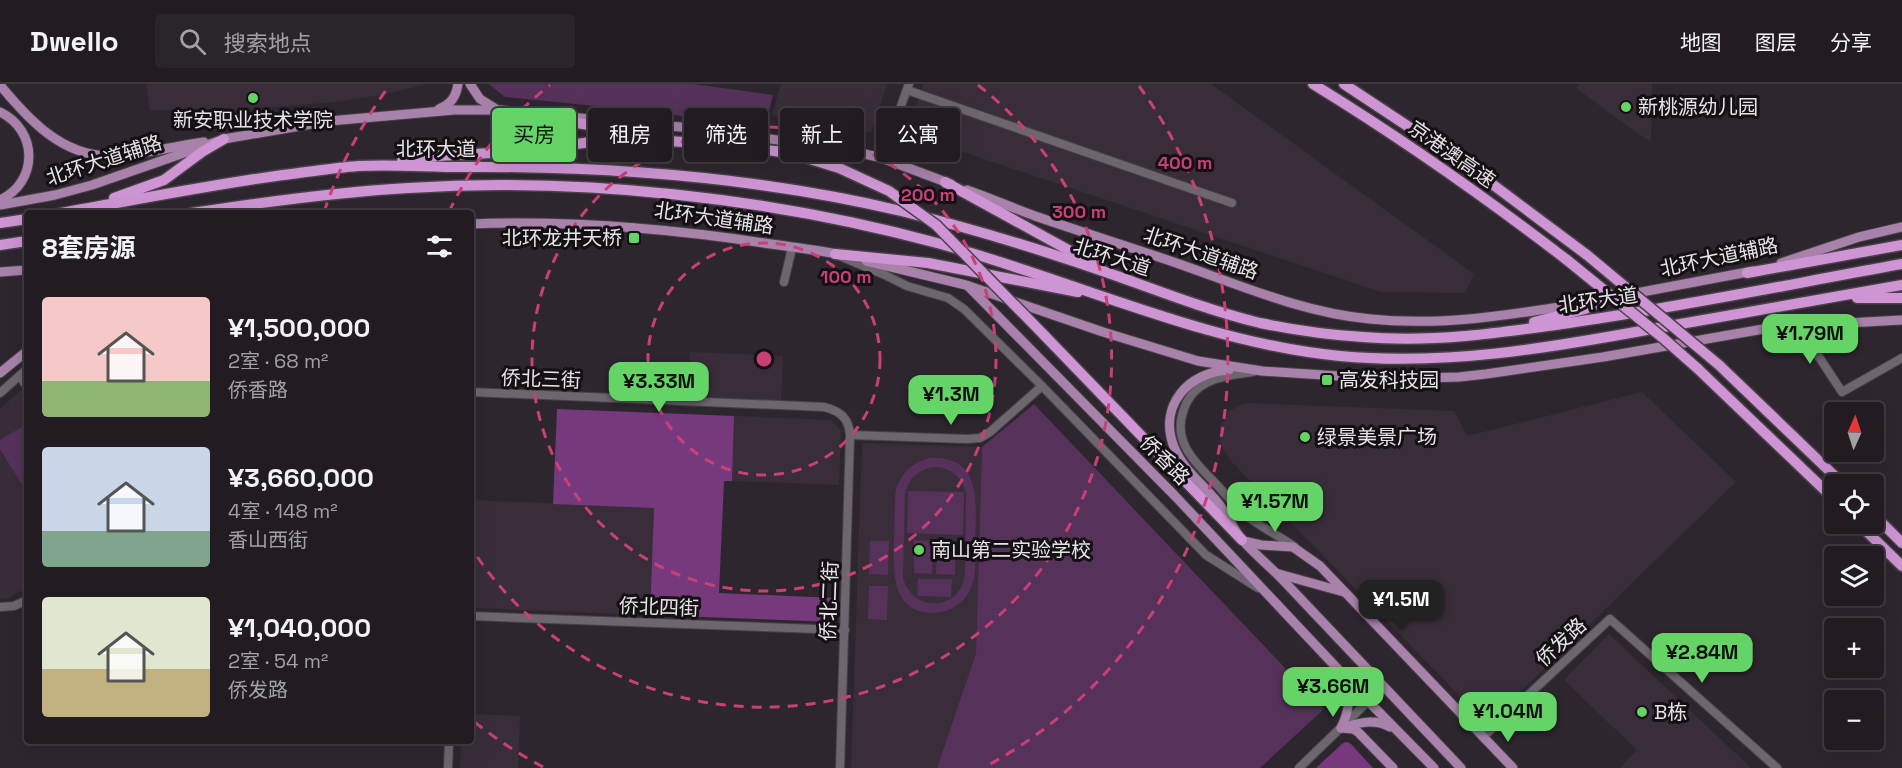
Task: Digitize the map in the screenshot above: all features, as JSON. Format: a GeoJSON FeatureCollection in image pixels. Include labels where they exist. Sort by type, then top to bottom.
{"type":"FeatureCollection","features":[{"type":"Feature","properties":{"kind":"highway","name":"京港澳高速"},"geometry":{"type":"LineString","coordinates":[[1313,84],[1453,176],[1567,260],[1697,368],[1824,489]]}},
{"type":"Feature","properties":{"kind":"highway","name":"京港澳高速"},"geometry":{"type":"LineString","coordinates":[[1344,84],[1468,166],[1587,255],[1719,365],[1833,474]]}},
{"type":"Feature","properties":{"kind":"highway"},"geometry":{"type":"LineString","coordinates":[[576,123],[684,142]]}},
{"type":"Feature","properties":{"kind":"highway"},"geometry":{"type":"LineString","coordinates":[[72,210],[128,194],[164,180],[224,139]]}},
{"type":"Feature","properties":{"kind":"highway"},"geometry":{"type":"LineString","coordinates":[[359,166],[437,156],[512,152],[608,140],[684,142]]}},
{"type":"Feature","properties":{"kind":"highway"},"geometry":{"type":"LineString","coordinates":[[768,150],[800,156],[839,168],[889,191],[936,225],[1242,540]]}},
{"type":"Feature","properties":{"kind":"highway","name":"北环大道"},"geometry":{"type":"LineString","coordinates":[[79,210],[251,180],[359,166],[567,169],[735,182],[835,197],[908,213],[1015,243],[1260,323],[1368,338],[1440,339],[1501,333],[1643,312],[1902,264]]}},
{"type":"Feature","properties":{"kind":"highway"},"geometry":{"type":"LineString","coordinates":[[945,182],[1113,275]]}},
{"type":"Feature","properties":{"kind":"highway","name":"北环大道"},"geometry":{"type":"LineString","coordinates":[[213,210],[282,200],[411,188],[507,186],[621,190],[736,202],[866,225],[980,255],[1246,341],[1338,356],[1406,359],[1463,357],[1542,348],[1902,285]]}},
{"type":"Feature","properties":{"kind":"highway"},"geometry":{"type":"LineString","coordinates":[[0,223],[24,219]]}},
{"type":"Feature","properties":{"kind":"highway"},"geometry":{"type":"LineString","coordinates":[[0,245],[24,241]]}},
{"type":"Feature","properties":{"kind":"highway"},"geometry":{"type":"LineString","coordinates":[[1747,273],[1902,244]]}},
{"type":"Feature","properties":{"kind":"highway"},"geometry":{"type":"LineString","coordinates":[[835,254],[938,264],[1115,299]]}},
{"type":"Feature","properties":{"kind":"highway"},"geometry":{"type":"LineString","coordinates":[[1818,300],[1902,298]]}},
{"type":"Feature","properties":{"kind":"highway"},"geometry":{"type":"LineString","coordinates":[[1501,333],[1585,309],[1605,299]]}},
{"type":"Feature","properties":{"kind":"highway"},"geometry":{"type":"LineString","coordinates":[[1884,525],[1902,543]]}},
{"type":"Feature","properties":{"kind":"highway"},"geometry":{"type":"LineString","coordinates":[[1869,534],[1902,566]]}},
{"type":"Feature","properties":{"kind":"main road"},"geometry":{"type":"LineString","coordinates":[[436,111],[451,102],[458,84]]}},
{"type":"Feature","properties":{"kind":"main road"},"geometry":{"type":"LineString","coordinates":[[470,84],[480,99],[495,108]]}},
{"type":"Feature","properties":{"kind":"main road"},"geometry":{"type":"LineString","coordinates":[[0,86],[38,126],[59,142],[94,154],[127,154],[224,139]]}},
{"type":"Feature","properties":{"kind":"main road","name":"北环大道辅路"},"geometry":{"type":"LineString","coordinates":[[0,205],[35,200],[83,187],[224,139],[328,121],[436,111],[492,110]]}},
{"type":"Feature","properties":{"kind":"main road"},"geometry":{"type":"LineString","coordinates":[[0,112],[18,125],[26,136],[29,151],[23,180],[13,192],[0,200]]}},
{"type":"Feature","properties":{"kind":"main road","name":"北环大道辅路"},"geometry":{"type":"LineString","coordinates":[[576,118],[748,135],[843,149],[876,157]]}},
{"type":"Feature","properties":{"kind":"main road","name":"北环大道辅路"},"geometry":{"type":"LineString","coordinates":[[890,162],[1035,216],[1266,295],[1349,317],[1395,321],[1455,321],[1515,315],[1747,273],[1859,237],[1902,227]]}},
{"type":"Feature","properties":{"kind":"main road","name":"北环大道辅路"},"geometry":{"type":"LineString","coordinates":[[474,224],[559,223],[642,227],[835,254],[966,285],[1172,354],[1219,365],[1262,371],[1385,379],[1459,377],[1545,366],[1775,327],[1902,320]]}},
{"type":"Feature","properties":{"kind":"main road"},"geometry":{"type":"LineString","coordinates":[[0,272],[24,270]]}},
{"type":"Feature","properties":{"kind":"main road","name":"侨香路"},"geometry":{"type":"LineString","coordinates":[[966,285],[1175,496],[1431,765]]}},
{"type":"Feature","properties":{"kind":"main road"},"geometry":{"type":"LineString","coordinates":[[0,374],[24,354]]}},
{"type":"Feature","properties":{"kind":"main road"},"geometry":{"type":"LineString","coordinates":[[1262,371],[1222,370],[1204,374],[1179,394],[1170,416],[1171,437],[1178,457],[1221,506],[1242,540],[1461,768]]}},
{"type":"Feature","properties":{"kind":"main road"},"geometry":{"type":"LineString","coordinates":[[1242,540],[1261,545],[1298,549],[1320,566],[1513,768]]}},
{"type":"Feature","properties":{"kind":"main road"},"geometry":{"type":"LineString","coordinates":[[1277,574],[1346,592]]}},
{"type":"Feature","properties":{"kind":"main road"},"geometry":{"type":"LineString","coordinates":[[1337,668],[1346,685],[1349,704],[1341,729]]}},
{"type":"Feature","properties":{"kind":"main road"},"geometry":{"type":"LineString","coordinates":[[1341,729],[1361,722],[1372,722],[1386,725],[1398,732]]}},
{"type":"Feature","properties":{"kind":"main road"},"geometry":{"type":"LineString","coordinates":[[1341,729],[1353,729],[1358,732],[1393,768]]}},
{"type":"Feature","properties":{"kind":"main road"},"geometry":{"type":"LineString","coordinates":[[1431,765],[1442,749]]}},
{"type":"Feature","properties":{"kind":"street"},"geometry":{"type":"LineString","coordinates":[[900,108],[908,87],[1232,203]]}},
{"type":"Feature","properties":{"kind":"street"},"geometry":{"type":"LineString","coordinates":[[784,282],[792,248]]}},
{"type":"Feature","properties":{"kind":"street"},"geometry":{"type":"LineString","coordinates":[[835,254],[907,286],[948,298],[956,303],[1042,386],[1206,555],[1265,592]]}},
{"type":"Feature","properties":{"kind":"street"},"geometry":{"type":"LineString","coordinates":[[1798,325],[1842,392],[1902,358]]}},
{"type":"Feature","properties":{"kind":"street"},"geometry":{"type":"LineString","coordinates":[[1262,371],[1217,378],[1198,388],[1191,395],[1182,412],[1181,436],[1193,461],[1242,512],[1298,549]]}},
{"type":"Feature","properties":{"kind":"street"},"geometry":{"type":"LineString","coordinates":[[0,393],[24,372]]}},
{"type":"Feature","properties":{"kind":"street"},"geometry":{"type":"LineString","coordinates":[[20,376],[24,382]]}},
{"type":"Feature","properties":{"kind":"street"},"geometry":{"type":"LineString","coordinates":[[850,435],[966,440],[980,438],[990,432],[1042,386]]}},
{"type":"Feature","properties":{"kind":"street","name":"侨北三街"},"geometry":{"type":"LineString","coordinates":[[474,392],[824,407],[841,413],[848,423],[850,435]]}},
{"type":"Feature","properties":{"kind":"street","name":"侨北二街"},"geometry":{"type":"LineString","coordinates":[[840,768],[850,435]]}},
{"type":"Feature","properties":{"kind":"street"},"geometry":{"type":"LineString","coordinates":[[0,607],[14,606],[24,601]]}},
{"type":"Feature","properties":{"kind":"street","name":"侨北四街"},"geometry":{"type":"LineString","coordinates":[[474,616],[845,630]]}},
{"type":"Feature","properties":{"kind":"street","name":"侨发路"},"geometry":{"type":"LineString","coordinates":[[1483,737],[1610,619],[1777,768]]}},
{"type":"Feature","properties":{"kind":"street"},"geometry":{"type":"LineString","coordinates":[[1299,768],[1383,687]]}},
{"type":"Feature","properties":{"kind":"street"},"geometry":{"type":"LineString","coordinates":[[448,768],[449,744]]}},
{"type":"Feature","properties":{"kind":"shaded area","name":"新安职业技术学院"},"geometry":{"type":"Polygon","coordinates":[[[146,84],[427,84],[381,95],[335,102],[242,110],[196,111],[150,110],[146,84]]]}},
{"type":"Feature","properties":{"kind":"shaded area"},"geometry":{"type":"Polygon","coordinates":[[[489,84],[693,84],[773,95],[768,114],[768,108],[684,108],[684,116],[672,114],[672,108],[616,108],[505,97],[489,84]]]}},
{"type":"Feature","properties":{"kind":"shaded area"},"geometry":{"type":"Polygon","coordinates":[[[781,84],[887,84],[879,108],[876,108],[876,118],[871,133],[864,132],[864,108],[780,108],[780,116],[772,115],[781,84]]]}},
{"type":"Feature","properties":{"kind":"shaded area"},"geometry":{"type":"Polygon","coordinates":[[[924,84],[1211,84],[1474,274],[1465,293],[1381,292],[960,151],[960,108],[915,108],[924,84]]]}},
{"type":"Feature","properties":{"kind":"shaded area","name":"新桃源幼儿园"},"geometry":{"type":"Polygon","coordinates":[[[1579,84],[1652,84],[1651,142],[1576,88],[1579,84]]]}},
{"type":"Feature","properties":{"kind":"shaded area"},"geometry":{"type":"Polygon","coordinates":[[[690,352],[783,356],[781,401],[688,397],[690,352]]]}},
{"type":"Feature","properties":{"kind":"shaded area"},"geometry":{"type":"Polygon","coordinates":[[[21,390],[24,394],[24,589],[8,599],[0,598],[0,409],[21,390]]]}},
{"type":"Feature","properties":{"kind":"shaded area"},"geometry":{"type":"Polygon","coordinates":[[[1642,392],[1736,482],[1487,724],[1231,461],[1221,445],[1219,436],[1220,427],[1229,411],[1246,403],[1454,411],[1467,436],[1642,392]]]}},
{"type":"Feature","properties":{"kind":"shaded area"},"geometry":{"type":"Polygon","coordinates":[[[1034,404],[1324,709],[1260,768],[937,768],[976,653],[982,447],[1034,404]]]}},
{"type":"Feature","properties":{"kind":"shaded area"},"geometry":{"type":"Polygon","coordinates":[[[557,409],[734,416],[732,481],[724,481],[719,593],[834,598],[834,622],[650,615],[654,508],[553,504],[557,409]]]}},
{"type":"Feature","properties":{"kind":"shaded area"},"geometry":{"type":"Polygon","coordinates":[[[734,416],[831,420],[841,431],[839,485],[732,481],[734,416]]]}},
{"type":"Feature","properties":{"kind":"shaded area"},"geometry":{"type":"Polygon","coordinates":[[[24,426],[24,488],[0,449],[0,440],[24,426]]]}},
{"type":"Feature","properties":{"kind":"shaded area","name":"南山第二实验学校"},"geometry":{"type":"Polygon","coordinates":[[[862,443],[982,447],[976,653],[937,768],[851,768],[862,443]]]}},
{"type":"Feature","properties":{"kind":"shaded area"},"geometry":{"type":"Polygon","coordinates":[[[947,459],[959,465],[968,473],[975,498],[973,583],[961,602],[937,613],[918,611],[908,605],[901,596],[894,572],[896,489],[905,473],[923,460],[947,459]],[[931,468],[919,472],[908,485],[905,497],[903,578],[908,590],[916,598],[936,603],[946,601],[955,595],[962,586],[965,574],[966,493],[959,478],[942,468],[931,468]]]}},
{"type":"Feature","properties":{"kind":"shaded area"},"geometry":{"type":"Polygon","coordinates":[[[908,491],[964,492],[963,535],[907,533],[908,491]]]}},
{"type":"Feature","properties":{"kind":"shaded area"},"geometry":{"type":"Polygon","coordinates":[[[474,500],[654,508],[650,615],[474,608],[474,500]]]}},
{"type":"Feature","properties":{"kind":"shaded area"},"geometry":{"type":"Polygon","coordinates":[[[914,540],[933,541],[932,574],[914,573],[914,540]]]}},
{"type":"Feature","properties":{"kind":"shaded area"},"geometry":{"type":"Polygon","coordinates":[[[870,541],[889,541],[888,575],[869,574],[870,541]]]}},
{"type":"Feature","properties":{"kind":"shaded area"},"geometry":{"type":"Polygon","coordinates":[[[937,541],[956,541],[955,575],[936,574],[937,541]]]}},
{"type":"Feature","properties":{"kind":"shaded area"},"geometry":{"type":"Polygon","coordinates":[[[918,579],[952,579],[951,597],[917,596],[918,579]]]}},
{"type":"Feature","properties":{"kind":"shaded area"},"geometry":{"type":"Polygon","coordinates":[[[869,586],[888,586],[887,620],[868,619],[869,586]]]}},
{"type":"Feature","properties":{"kind":"shaded area"},"geometry":{"type":"Polygon","coordinates":[[[1609,634],[1751,768],[1620,768],[1637,750],[1564,680],[1609,634]]]}},
{"type":"Feature","properties":{"kind":"shaded area"},"geometry":{"type":"Polygon","coordinates":[[[474,714],[520,716],[518,768],[460,768],[461,744],[474,744],[474,714]]]}},
{"type":"Feature","properties":{"kind":"shaded area"},"geometry":{"type":"Polygon","coordinates":[[[1347,742],[1373,768],[1316,768],[1343,743],[1347,742]]]}},
{"type":"Feature","properties":{"kind":"place","name":"新安职业技术学院"},"geometry":{"type":"Point","coordinates":[253,98]}},
{"type":"Feature","properties":{"kind":"place","name":"新桃源幼儿园"},"geometry":{"type":"Point","coordinates":[1626,107]}},
{"type":"Feature","properties":{"kind":"place","name":"北环龙井天桥"},"geometry":{"type":"Point","coordinates":[634,238]}},
{"type":"Feature","properties":{"kind":"place","name":"高发科技园"},"geometry":{"type":"Point","coordinates":[1327,380]}},
{"type":"Feature","properties":{"kind":"place","name":"绿景美景广场"},"geometry":{"type":"Point","coordinates":[1305,437]}},
{"type":"Feature","properties":{"kind":"place","name":"南山第二实验学校"},"geometry":{"type":"Point","coordinates":[919,550]}},
{"type":"Feature","properties":{"kind":"place","name":"B栋"},"geometry":{"type":"Point","coordinates":[1642,712]}}]}
